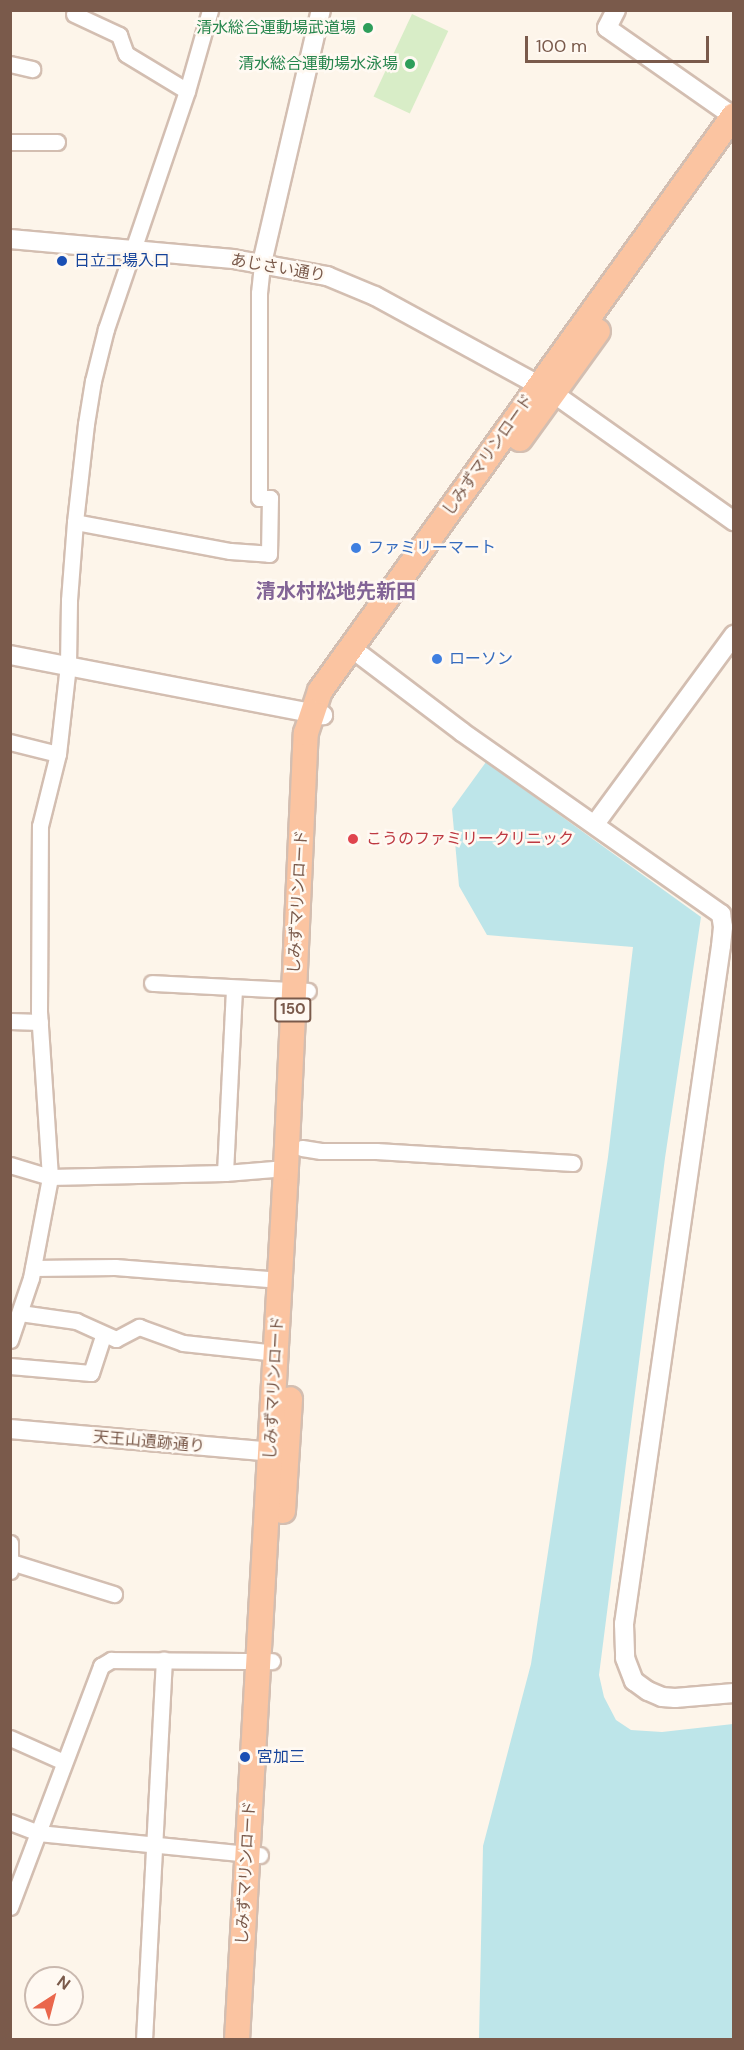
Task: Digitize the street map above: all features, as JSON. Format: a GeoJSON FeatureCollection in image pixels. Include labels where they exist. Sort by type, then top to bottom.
{"type":"FeatureCollection","features":[{"type":"Feature","properties":{"kind":"highway","name":"しみずマリンロード"},"geometry":{"type":"LineString","coordinates":[[317,714],[362,656],[733,116]]}},
{"type":"Feature","properties":{"kind":"highway","name":"しみずマリンロード"},"geometry":{"type":"LineString","coordinates":[[279,1453],[276,1353],[286,1168],[301,990],[320,691],[734,141]]}},
{"type":"Feature","properties":{"kind":"highway","name":"しみずマリンロード"},"geometry":{"type":"LineString","coordinates":[[237,2040],[253,1855],[279,1453],[302,1148],[301,990]]}},
{"type":"Feature","properties":{"kind":"highway","name":"しみずマリンロード"},"geometry":{"type":"LineString","coordinates":[[250,2040],[253,1855]]}},
{"type":"Feature","properties":{"kind":"street"},"geometry":{"type":"LineString","coordinates":[[10,1340],[33,1268],[50,1177],[40,1022],[40,826],[58,754],[68,665],[69,600],[75,522],[93,381],[106,329],[187,92],[210,10]]}},
{"type":"Feature","properties":{"kind":"street"},"geometry":{"type":"LineString","coordinates":[[75,522],[230,551],[268,554],[270,498],[259,498],[259,293],[262,263],[321,10]]}},
{"type":"Feature","properties":{"kind":"street"},"geometry":{"type":"LineString","coordinates":[[615,10],[607,28],[733,116]]}},
{"type":"Feature","properties":{"kind":"street"},"geometry":{"type":"LineString","coordinates":[[74,14],[119,35],[126,54],[187,92]]}},
{"type":"Feature","properties":{"kind":"street"},"geometry":{"type":"LineString","coordinates":[[10,64],[32,69]]}},
{"type":"Feature","properties":{"kind":"street"},"geometry":{"type":"LineString","coordinates":[[10,142],[57,142]]}},
{"type":"Feature","properties":{"kind":"street","name":"あじさい通り"},"geometry":{"type":"LineString","coordinates":[[10,239],[262,263],[327,276],[375,296],[546,389],[734,521]]}},
{"type":"Feature","properties":{"kind":"street"},"geometry":{"type":"LineString","coordinates":[[595,825],[734,635]]}},
{"type":"Feature","properties":{"kind":"street"},"geometry":{"type":"LineString","coordinates":[[10,655],[317,714]]}},
{"type":"Feature","properties":{"kind":"street"},"geometry":{"type":"LineString","coordinates":[[362,656],[462,732],[721,914],[723,927],[624,1624],[625,1658],[634,1681],[648,1691],[663,1697],[675,1698],[734,1693]]}},
{"type":"Feature","properties":{"kind":"street"},"geometry":{"type":"LineString","coordinates":[[10,742],[58,754]]}},
{"type":"Feature","properties":{"kind":"street"},"geometry":{"type":"LineString","coordinates":[[152,983],[301,990]]}},
{"type":"Feature","properties":{"kind":"street"},"geometry":{"type":"LineString","coordinates":[[225,1173],[234,988]]}},
{"type":"Feature","properties":{"kind":"street"},"geometry":{"type":"LineString","coordinates":[[10,1021],[40,1022]]}},
{"type":"Feature","properties":{"kind":"street"},"geometry":{"type":"LineString","coordinates":[[302,1148],[573,1163]]}},
{"type":"Feature","properties":{"kind":"street"},"geometry":{"type":"LineString","coordinates":[[10,1165],[50,1177],[225,1173],[286,1168]]}},
{"type":"Feature","properties":{"kind":"street"},"geometry":{"type":"LineString","coordinates":[[33,1268],[115,1268],[280,1280]]}},
{"type":"Feature","properties":{"kind":"street"},"geometry":{"type":"LineString","coordinates":[[20,1313],[76,1321],[116,1339],[139,1327],[183,1342],[276,1353]]}},
{"type":"Feature","properties":{"kind":"street"},"geometry":{"type":"LineString","coordinates":[[10,1366],[91,1373],[103,1335]]}},
{"type":"Feature","properties":{"kind":"street","name":"天王山遺跡通り"},"geometry":{"type":"LineString","coordinates":[[10,1429],[279,1453]]}},
{"type":"Feature","properties":{"kind":"street"},"geometry":{"type":"LineString","coordinates":[[10,1543],[10,1571]]}},
{"type":"Feature","properties":{"kind":"street"},"geometry":{"type":"LineString","coordinates":[[11,1562],[114,1594]]}},
{"type":"Feature","properties":{"kind":"street"},"geometry":{"type":"LineString","coordinates":[[144,2040],[164,1659]]}},
{"type":"Feature","properties":{"kind":"street"},"geometry":{"type":"LineString","coordinates":[[10,1907],[101,1666],[111,1660],[265,1661]]}},
{"type":"Feature","properties":{"kind":"street"},"geometry":{"type":"LineString","coordinates":[[10,1738],[64,1762]]}},
{"type":"Feature","properties":{"kind":"street"},"geometry":{"type":"LineString","coordinates":[[10,1822],[38,1833],[253,1855]]}},
{"type":"Feature","properties":{"kind":"green space","name":"清水総合運動場水泳場"},"geometry":{"type":"Polygon","coordinates":[[[412,14],[448,31],[410,113],[374,96],[412,14]]]}},
{"type":"Feature","properties":{"kind":"water"},"geometry":{"type":"Polygon","coordinates":[[[486,762],[701,917],[665,1158],[599,1675],[604,1697],[616,1720],[631,1730],[662,1732],[733,1724],[733,2039],[479,2039],[483,1846],[531,1664],[608,1157],[633,947],[487,935],[459,886],[452,809],[486,762]]]}},
{"type":"Feature","properties":{"kind":"place","name":"清水総合運動場武道場"},"geometry":{"type":"Point","coordinates":[368,28]}},
{"type":"Feature","properties":{"kind":"place","name":"清水総合運動場水泳場"},"geometry":{"type":"Point","coordinates":[410,64]}},
{"type":"Feature","properties":{"kind":"place","name":"日立工場入口"},"geometry":{"type":"Point","coordinates":[62,261]}},
{"type":"Feature","properties":{"kind":"place","name":"ファミリーマート"},"geometry":{"type":"Point","coordinates":[356,548]}},
{"type":"Feature","properties":{"kind":"place","name":"ローソン"},"geometry":{"type":"Point","coordinates":[437,659]}},
{"type":"Feature","properties":{"kind":"place","name":"こうのファミリークリニック"},"geometry":{"type":"Point","coordinates":[353,839]}},
{"type":"Feature","properties":{"kind":"place","name":"宮加三"},"geometry":{"type":"Point","coordinates":[245,1757]}},
{"type":"Feature","properties":{"kind":"district","name":"清水村松地先新田"},"geometry":{"type":"Point","coordinates":[336,591]}}]}
